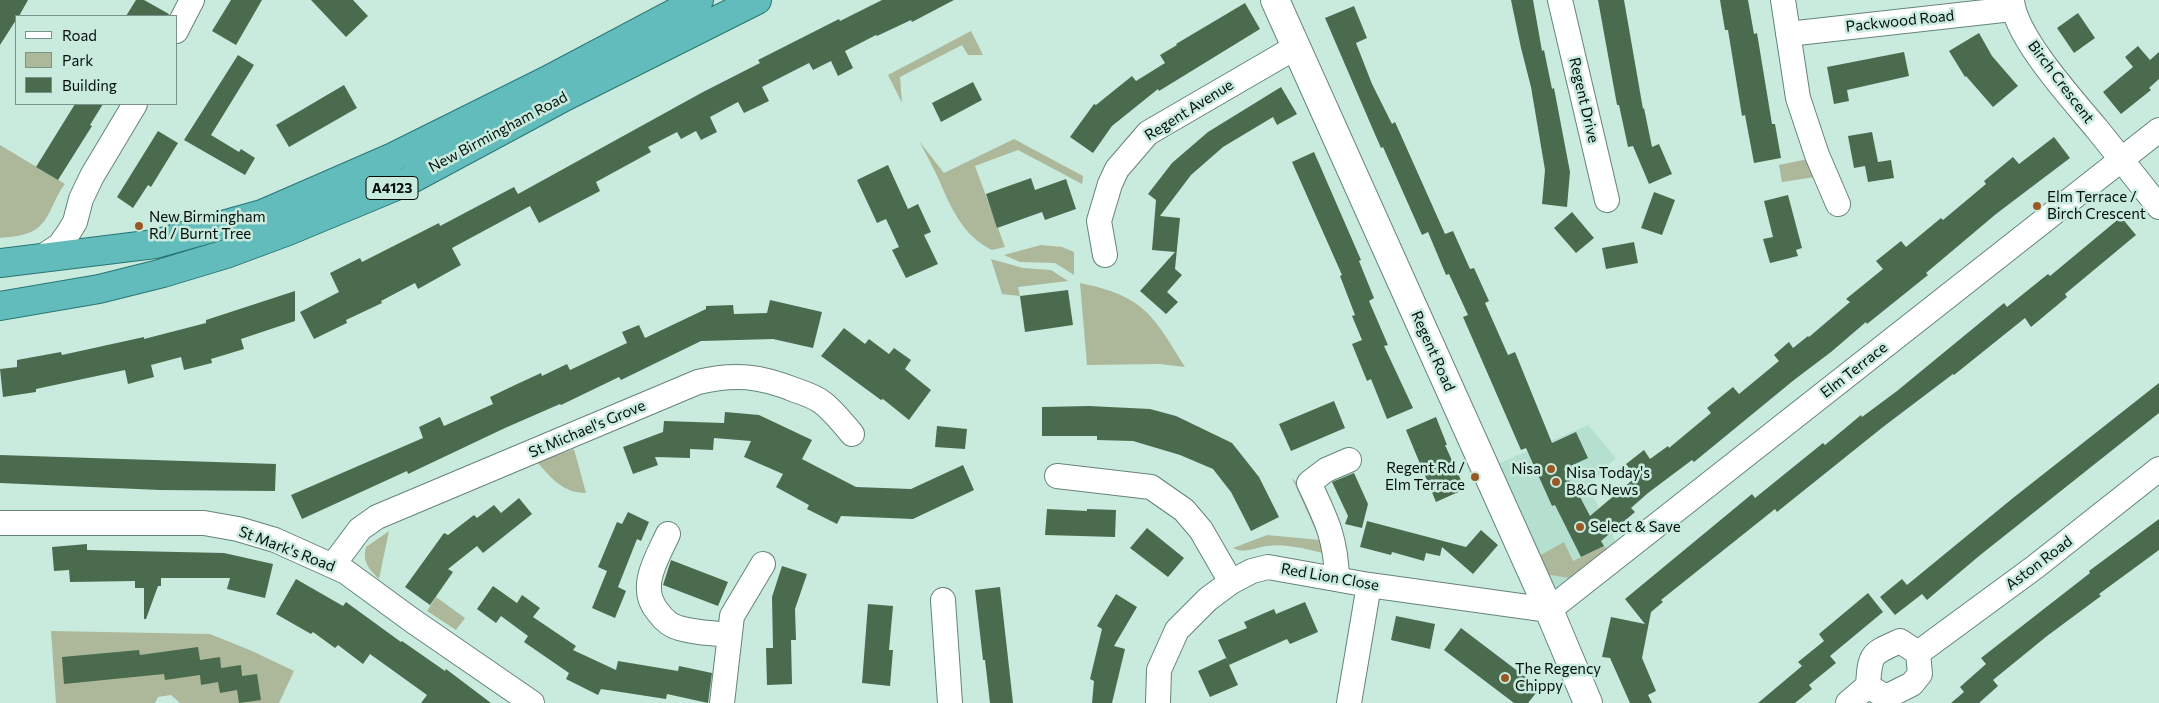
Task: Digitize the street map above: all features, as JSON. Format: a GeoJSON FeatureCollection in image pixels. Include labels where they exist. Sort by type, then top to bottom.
{"type":"FeatureCollection","features":[{"type":"Feature","properties":{"kind":"highway","name":"New Birmingham Road"},"geometry":{"type":"LineString","coordinates":[[0,264],[154,244],[262,214],[393,158],[546,81],[699,0]]}},
{"type":"Feature","properties":{"kind":"highway","name":"New Birmingham Road"},"geometry":{"type":"LineString","coordinates":[[0,306],[100,289],[163,273],[217,257],[288,231],[406,182],[566,96],[757,0]]}},
{"type":"Feature","properties":{"kind":"highway"},"geometry":{"type":"LineString","coordinates":[[393,158],[406,182]]}},
{"type":"Feature","properties":{"kind":"street"},"geometry":{"type":"LineString","coordinates":[[178,27],[192,0]]}},
{"type":"Feature","properties":{"kind":"street","name":"Regent Road"},"geometry":{"type":"LineString","coordinates":[[1276,0],[1549,610],[1588,703]]}},
{"type":"Feature","properties":{"kind":"street","name":"Regent Drive"},"geometry":{"type":"LineString","coordinates":[[1560,0],[1607,200]]}},
{"type":"Feature","properties":{"kind":"street"},"geometry":{"type":"LineString","coordinates":[[1783,0],[1798,98],[1817,155],[1838,204]]}},
{"type":"Feature","properties":{"kind":"street","name":"Packwood Road"},"geometry":{"type":"LineString","coordinates":[[1788,34],[2012,4]]}},
{"type":"Feature","properties":{"kind":"street","name":"Birch Crescent"},"geometry":{"type":"LineString","coordinates":[[2012,4],[2028,39],[2054,76],[2159,207]]}},
{"type":"Feature","properties":{"kind":"street","name":"Regent Avenue"},"geometry":{"type":"LineString","coordinates":[[1105,255],[1099,221],[1110,184],[1116,169],[1148,133],[1296,48]]}},
{"type":"Feature","properties":{"kind":"street"},"geometry":{"type":"LineString","coordinates":[[39,259],[60,244],[74,222],[81,199],[92,176],[134,105]]}},
{"type":"Feature","properties":{"kind":"street","name":"Elm Terrace"},"geometry":{"type":"LineString","coordinates":[[1549,610],[2159,130]]}},
{"type":"Feature","properties":{"kind":"street"},"geometry":{"type":"LineString","coordinates":[[74,222],[86,239],[107,249]]}},
{"type":"Feature","properties":{"kind":"street","name":"St Michael's Grove"},"geometry":{"type":"LineString","coordinates":[[333,565],[360,529],[377,517],[698,382],[719,377],[741,376],[762,379],[786,386],[822,402],[852,434]]}},
{"type":"Feature","properties":{"kind":"street"},"geometry":{"type":"LineString","coordinates":[[1337,579],[1336,557],[1330,527],[1309,483],[1326,470],[1348,460]]}},
{"type":"Feature","properties":{"kind":"street","name":"Aston Road"},"geometry":{"type":"LineString","coordinates":[[1918,653],[2035,567],[2159,470]]}},
{"type":"Feature","properties":{"kind":"street"},"geometry":{"type":"LineString","coordinates":[[1057,476],[1151,487],[1184,510],[1201,530],[1231,582]]}},
{"type":"Feature","properties":{"kind":"street","name":"St Mark's Road"},"geometry":{"type":"LineString","coordinates":[[0,522],[204,524],[238,529],[265,538],[346,572],[526,700]]}},
{"type":"Feature","properties":{"kind":"street"},"geometry":{"type":"LineString","coordinates":[[668,534],[650,579],[648,593],[653,607],[663,619],[678,628],[729,635]]}},
{"type":"Feature","properties":{"kind":"street"},"geometry":{"type":"LineString","coordinates":[[722,703],[732,616],[763,564]]}},
{"type":"Feature","properties":{"kind":"street","name":"Red Lion Close"},"geometry":{"type":"LineString","coordinates":[[1158,703],[1159,670],[1177,630],[1208,599],[1231,582],[1252,571],[1268,567],[1369,584],[1549,610]]}},
{"type":"Feature","properties":{"kind":"street"},"geometry":{"type":"LineString","coordinates":[[1349,703],[1369,584]]}},
{"type":"Feature","properties":{"kind":"street"},"geometry":{"type":"LineString","coordinates":[[943,600],[950,703]]}},
{"type":"Feature","properties":{"kind":"street"},"geometry":{"type":"LineString","coordinates":[[1848,703],[1868,686],[1869,662],[1876,652],[1900,641],[1918,653],[1920,674],[1912,684],[1886,697],[1868,686]]}},
{"type":"Feature","properties":{"kind":"shaded area"},"geometry":{"type":"Polygon","coordinates":[[[1588,425],[1616,458],[1588,486],[1617,544],[1549,610],[1486,469],[1588,425]]]}},
{"type":"Feature","properties":{"kind":"green space"},"geometry":{"type":"Polygon","coordinates":[[[971,31],[983,55],[968,55],[962,45],[900,77],[902,103],[888,75],[971,31]]]}},
{"type":"Feature","properties":{"kind":"green space"},"geometry":{"type":"Polygon","coordinates":[[[1014,139],[1083,176],[1082,184],[1018,150],[975,166],[1005,247],[992,250],[973,237],[959,220],[919,141],[944,173],[1014,139]]]}},
{"type":"Feature","properties":{"kind":"green space"},"geometry":{"type":"Polygon","coordinates":[[[0,145],[65,184],[47,217],[37,228],[24,234],[0,238],[0,145]]]}},
{"type":"Feature","properties":{"kind":"green space"},"geometry":{"type":"Polygon","coordinates":[[[1808,159],[1815,177],[1782,182],[1779,165],[1808,159]]]}},
{"type":"Feature","properties":{"kind":"green space"},"geometry":{"type":"Polygon","coordinates":[[[1041,245],[1062,247],[1074,252],[1074,275],[1055,263],[1020,262],[1004,255],[1041,245]]]}},
{"type":"Feature","properties":{"kind":"green space"},"geometry":{"type":"Polygon","coordinates":[[[991,259],[1023,268],[1051,270],[1068,281],[1018,287],[1020,296],[1002,294],[991,259]]]}},
{"type":"Feature","properties":{"kind":"green space"},"geometry":{"type":"Polygon","coordinates":[[[1080,283],[1119,294],[1144,310],[1155,321],[1185,367],[1159,364],[1087,365],[1080,283]]]}},
{"type":"Feature","properties":{"kind":"green space"},"geometry":{"type":"Polygon","coordinates":[[[574,449],[586,493],[564,487],[553,479],[537,462],[574,449]]]}},
{"type":"Feature","properties":{"kind":"green space"},"geometry":{"type":"Polygon","coordinates":[[[1292,478],[1300,486],[1328,554],[1282,545],[1246,551],[1233,548],[1267,535],[1320,540],[1292,478]]]}},
{"type":"Feature","properties":{"kind":"green space"},"geometry":{"type":"Polygon","coordinates":[[[389,531],[379,579],[367,565],[365,557],[366,547],[389,531]]]}},
{"type":"Feature","properties":{"kind":"green space"},"geometry":{"type":"Polygon","coordinates":[[[1564,542],[1573,561],[1604,546],[1609,551],[1575,579],[1545,574],[1537,557],[1564,542]]]}},
{"type":"Feature","properties":{"kind":"green space"},"geometry":{"type":"Polygon","coordinates":[[[436,597],[465,618],[456,630],[427,611],[436,597]]]}},
{"type":"Feature","properties":{"kind":"green space"},"geometry":{"type":"Polygon","coordinates":[[[51,631],[210,634],[294,671],[279,703],[180,703],[171,695],[158,697],[155,703],[56,703],[51,631]]]}},
{"type":"Feature","properties":{"kind":"building"},"geometry":{"type":"Polygon","coordinates":[[[0,0],[28,0],[20,15],[15,15],[15,22],[0,45],[0,0]]]}},
{"type":"Feature","properties":{"kind":"building"},"geometry":{"type":"Polygon","coordinates":[[[136,0],[144,0],[169,14],[168,15],[127,15],[136,0]]]}},
{"type":"Feature","properties":{"kind":"building"},"geometry":{"type":"Polygon","coordinates":[[[231,0],[262,0],[236,45],[212,31],[231,0]]]}},
{"type":"Feature","properties":{"kind":"building"},"geometry":{"type":"Polygon","coordinates":[[[311,0],[353,0],[368,16],[346,37],[311,0]]]}},
{"type":"Feature","properties":{"kind":"building"},"geometry":{"type":"Polygon","coordinates":[[[882,0],[954,0],[912,22],[911,20],[876,35],[845,51],[853,68],[838,76],[831,61],[813,70],[809,63],[762,87],[769,101],[744,113],[738,102],[710,117],[717,132],[701,140],[696,131],[681,139],[677,132],[648,147],[651,152],[596,182],[600,191],[539,223],[530,206],[452,248],[461,265],[418,289],[415,283],[381,301],[382,303],[346,320],[347,323],[314,339],[300,312],[339,292],[330,273],[360,258],[362,262],[439,223],[440,226],[514,187],[518,194],[703,92],[760,63],[758,60],[839,19],[840,21],[882,0]]]}},
{"type":"Feature","properties":{"kind":"building"},"geometry":{"type":"Polygon","coordinates":[[[1511,0],[1533,0],[1542,51],[1544,50],[1552,89],[1554,88],[1570,172],[1567,207],[1542,204],[1545,170],[1531,87],[1511,0]]]}},
{"type":"Feature","properties":{"kind":"building"},"geometry":{"type":"Polygon","coordinates":[[[1598,0],[1624,0],[1643,109],[1652,147],[1659,144],[1672,174],[1649,184],[1633,146],[1628,147],[1619,105],[1617,105],[1598,0]]]}},
{"type":"Feature","properties":{"kind":"building"},"geometry":{"type":"Polygon","coordinates":[[[1720,0],[1748,0],[1754,34],[1757,33],[1772,124],[1775,124],[1781,158],[1754,163],[1745,115],[1742,116],[1728,30],[1725,30],[1720,0]]]}},
{"type":"Feature","properties":{"kind":"building"},"geometry":{"type":"Polygon","coordinates":[[[1245,3],[1260,29],[1159,91],[1158,89],[1112,126],[1093,153],[1070,137],[1094,104],[1096,105],[1132,76],[1136,81],[1165,63],[1160,55],[1245,3]]]}},
{"type":"Feature","properties":{"kind":"building"},"geometry":{"type":"Polygon","coordinates":[[[1354,6],[1367,38],[1356,43],[1372,84],[1392,124],[1395,122],[1445,234],[1453,231],[1470,269],[1474,268],[1489,301],[1485,303],[1508,355],[1515,352],[1552,443],[1576,432],[1588,458],[1564,469],[1578,498],[1580,497],[1590,516],[1636,477],[1626,464],[1644,450],[1650,459],[1668,446],[1669,448],[1711,413],[1707,408],[1733,387],[1739,394],[1779,361],[1774,355],[1789,342],[1793,348],[1850,302],[1846,299],[1883,269],[1876,261],[1901,241],[1906,247],[1941,218],[1943,220],[1986,184],[1984,181],[2013,157],[2019,164],[2054,137],[2070,158],[1996,214],[1926,273],[1928,275],[1867,324],[1866,322],[1694,462],[1692,460],[1648,493],[1631,508],[1635,512],[1601,541],[1604,546],[1581,557],[1555,505],[1552,506],[1526,448],[1521,450],[1463,317],[1468,315],[1449,274],[1446,275],[1428,232],[1422,235],[1383,147],[1381,148],[1325,18],[1354,6]]]}},
{"type":"Feature","properties":{"kind":"building"},"geometry":{"type":"Polygon","coordinates":[[[2078,13],[2095,38],[2074,53],[2057,28],[2078,13]]]}},
{"type":"Feature","properties":{"kind":"building"},"geometry":{"type":"Polygon","coordinates":[[[1979,33],[1992,56],[2018,86],[1993,107],[1965,77],[1949,51],[1979,33]]]}},
{"type":"Feature","properties":{"kind":"building"},"geometry":{"type":"Polygon","coordinates":[[[2138,46],[2150,60],[2159,52],[2159,79],[2149,88],[2151,90],[2121,114],[2103,92],[2133,67],[2125,57],[2138,46]]]}},
{"type":"Feature","properties":{"kind":"building"},"geometry":{"type":"Polygon","coordinates":[[[1904,52],[1909,76],[1847,90],[1849,101],[1834,104],[1827,67],[1904,52]]]}},
{"type":"Feature","properties":{"kind":"building"},"geometry":{"type":"Polygon","coordinates":[[[238,55],[254,65],[211,135],[239,152],[241,149],[255,158],[245,175],[184,140],[238,55]]]}},
{"type":"Feature","properties":{"kind":"building"},"geometry":{"type":"Polygon","coordinates":[[[973,82],[982,100],[941,122],[932,103],[973,82]]]}},
{"type":"Feature","properties":{"kind":"building"},"geometry":{"type":"Polygon","coordinates":[[[344,85],[357,108],[289,147],[276,125],[344,85]]]}},
{"type":"Feature","properties":{"kind":"building"},"geometry":{"type":"Polygon","coordinates":[[[1281,87],[1297,114],[1277,125],[1273,117],[1223,147],[1191,175],[1160,216],[1180,218],[1175,269],[1182,275],[1167,292],[1178,302],[1166,314],[1140,291],[1175,252],[1152,250],[1156,200],[1148,194],[1172,163],[1208,132],[1281,87]]]}},
{"type":"Feature","properties":{"kind":"building"},"geometry":{"type":"Polygon","coordinates":[[[74,105],[102,105],[90,125],[92,126],[58,180],[36,167],[74,105]]]}},
{"type":"Feature","properties":{"kind":"building"},"geometry":{"type":"Polygon","coordinates":[[[158,131],[178,143],[151,187],[148,185],[133,208],[117,197],[158,131]]]}},
{"type":"Feature","properties":{"kind":"building"},"geometry":{"type":"Polygon","coordinates":[[[1872,132],[1878,162],[1891,160],[1894,178],[1868,182],[1865,166],[1854,168],[1848,136],[1872,132]]]}},
{"type":"Feature","properties":{"kind":"building"},"geometry":{"type":"Polygon","coordinates":[[[1314,152],[1361,260],[1359,261],[1374,298],[1369,301],[1388,345],[1384,346],[1413,408],[1387,419],[1371,379],[1367,381],[1352,344],[1362,340],[1352,316],[1355,315],[1340,276],[1342,275],[1292,162],[1314,152]]]}},
{"type":"Feature","properties":{"kind":"building"},"geometry":{"type":"Polygon","coordinates":[[[888,165],[908,209],[918,204],[931,232],[924,235],[938,264],[906,278],[892,250],[899,247],[886,219],[877,223],[857,180],[888,165]]]}},
{"type":"Feature","properties":{"kind":"building"},"geometry":{"type":"Polygon","coordinates":[[[1031,178],[1035,190],[1066,179],[1076,209],[1045,220],[1042,212],[997,228],[986,194],[1031,178]]]}},
{"type":"Feature","properties":{"kind":"building"},"geometry":{"type":"Polygon","coordinates":[[[1654,192],[1675,200],[1662,235],[1641,228],[1654,192]]]}},
{"type":"Feature","properties":{"kind":"building"},"geometry":{"type":"Polygon","coordinates":[[[1788,195],[1802,248],[1796,250],[1798,256],[1770,263],[1763,239],[1773,237],[1764,201],[1788,195]]]}},
{"type":"Feature","properties":{"kind":"building"},"geometry":{"type":"Polygon","coordinates":[[[1572,212],[1594,238],[1576,253],[1554,228],[1572,212]]]}},
{"type":"Feature","properties":{"kind":"building"},"geometry":{"type":"Polygon","coordinates":[[[2121,217],[2136,235],[2065,294],[2067,297],[2031,327],[2025,318],[1954,375],[1883,427],[1777,512],[1775,509],[1661,600],[1663,602],[1651,612],[1642,658],[1656,691],[1648,695],[1652,703],[1630,703],[1610,658],[1602,657],[1611,617],[1645,624],[1625,599],[1752,494],[1755,498],[1823,443],[1825,445],[1861,415],[1862,417],[1897,391],[2004,303],[2007,307],[2048,274],[2050,276],[2121,217]]]}},
{"type":"Feature","properties":{"kind":"building"},"geometry":{"type":"Polygon","coordinates":[[[1634,242],[1638,263],[1606,269],[1602,248],[1634,242]]]}},
{"type":"Feature","properties":{"kind":"building"},"geometry":{"type":"Polygon","coordinates":[[[1068,290],[1073,325],[1025,332],[1020,296],[1068,290]]]}},
{"type":"Feature","properties":{"kind":"building"},"geometry":{"type":"Polygon","coordinates":[[[295,291],[295,321],[241,339],[244,349],[211,359],[212,363],[184,370],[181,357],[151,365],[154,377],[128,384],[125,370],[36,389],[36,392],[3,397],[0,369],[17,367],[17,360],[61,352],[62,355],[144,337],[144,339],[206,323],[206,320],[295,291]]]}},
{"type":"Feature","properties":{"kind":"building"},"geometry":{"type":"Polygon","coordinates":[[[770,300],[822,312],[813,348],[773,339],[701,341],[621,380],[619,377],[408,474],[407,471],[302,519],[291,495],[423,438],[419,427],[440,417],[444,426],[493,404],[490,397],[541,373],[542,376],[567,364],[570,370],[627,343],[622,332],[639,325],[645,338],[706,309],[706,306],[733,305],[734,314],[767,313],[770,300]]]}},
{"type":"Feature","properties":{"kind":"building"},"geometry":{"type":"Polygon","coordinates":[[[844,328],[865,344],[869,339],[889,354],[894,348],[911,360],[905,369],[931,390],[909,420],[883,399],[881,400],[821,356],[844,328]]]}},
{"type":"Feature","properties":{"kind":"building"},"geometry":{"type":"Polygon","coordinates":[[[2159,383],[2159,413],[1979,556],[1927,600],[1922,594],[1895,615],[1880,597],[1902,579],[1907,585],[2013,498],[2159,383]]]}},
{"type":"Feature","properties":{"kind":"building"},"geometry":{"type":"Polygon","coordinates":[[[1334,401],[1345,428],[1291,451],[1279,424],[1334,401]]]}},
{"type":"Feature","properties":{"kind":"building"},"geometry":{"type":"Polygon","coordinates":[[[1089,406],[1150,409],[1176,416],[1232,443],[1259,477],[1279,517],[1251,531],[1231,492],[1213,469],[1180,455],[1133,441],[1097,440],[1097,436],[1042,436],[1042,407],[1089,406]]]}},
{"type":"Feature","properties":{"kind":"building"},"geometry":{"type":"Polygon","coordinates":[[[725,412],[759,415],[812,440],[802,459],[856,487],[911,489],[963,465],[974,490],[913,519],[841,516],[837,524],[807,509],[809,505],[776,487],[783,474],[744,457],[751,441],[714,438],[713,450],[690,449],[690,458],[655,457],[658,465],[633,474],[623,447],[663,432],[664,421],[724,423],[725,412]]]}},
{"type":"Feature","properties":{"kind":"building"},"geometry":{"type":"Polygon","coordinates":[[[1436,417],[1447,445],[1445,445],[1465,489],[1436,502],[1406,430],[1436,417]]]}},
{"type":"Feature","properties":{"kind":"building"},"geometry":{"type":"Polygon","coordinates":[[[937,426],[967,429],[965,449],[935,447],[937,426]]]}},
{"type":"Feature","properties":{"kind":"building"},"geometry":{"type":"Polygon","coordinates":[[[0,455],[276,464],[275,491],[160,490],[0,483],[0,455]]]}},
{"type":"Feature","properties":{"kind":"building"},"geometry":{"type":"Polygon","coordinates":[[[1354,473],[1368,504],[1362,528],[1345,524],[1348,516],[1332,482],[1354,473]]]}},
{"type":"Feature","properties":{"kind":"building"},"geometry":{"type":"Polygon","coordinates":[[[519,498],[532,514],[483,553],[477,546],[448,569],[453,572],[430,605],[405,587],[444,533],[448,535],[474,515],[477,518],[494,505],[501,513],[519,498]]]}},
{"type":"Feature","properties":{"kind":"building"},"geometry":{"type":"Polygon","coordinates":[[[1047,509],[1116,510],[1115,537],[1045,535],[1047,509]]]}},
{"type":"Feature","properties":{"kind":"building"},"geometry":{"type":"Polygon","coordinates":[[[628,512],[649,522],[641,541],[637,539],[618,587],[626,591],[615,618],[592,608],[607,571],[598,567],[617,522],[622,524],[628,512]]]}},
{"type":"Feature","properties":{"kind":"building"},"geometry":{"type":"Polygon","coordinates":[[[2159,519],[2159,550],[2099,594],[2101,596],[2047,636],[1993,680],[1998,686],[1979,703],[1951,703],[1964,692],[1960,687],[1986,664],[1981,658],[2090,573],[2089,571],[2159,519]]]}},
{"type":"Feature","properties":{"kind":"building"},"geometry":{"type":"Polygon","coordinates":[[[1367,521],[1466,547],[1481,530],[1498,545],[1473,574],[1442,547],[1440,556],[1426,553],[1424,561],[1392,552],[1391,555],[1360,547],[1367,521]]]}},
{"type":"Feature","properties":{"kind":"building"},"geometry":{"type":"Polygon","coordinates":[[[1147,528],[1184,558],[1168,577],[1130,548],[1147,528]]]}},
{"type":"Feature","properties":{"kind":"building"},"geometry":{"type":"Polygon","coordinates":[[[87,544],[87,550],[224,553],[273,564],[265,598],[227,589],[230,578],[161,578],[161,586],[158,586],[146,619],[144,619],[144,588],[135,588],[135,581],[70,582],[69,570],[54,571],[52,547],[87,544]]]}},
{"type":"Feature","properties":{"kind":"building"},"geometry":{"type":"Polygon","coordinates":[[[671,560],[728,582],[718,606],[663,585],[671,560]]]}},
{"type":"Feature","properties":{"kind":"building"},"geometry":{"type":"Polygon","coordinates":[[[782,566],[807,574],[795,609],[796,640],[791,640],[792,684],[767,685],[766,648],[773,648],[772,597],[782,566]]]}},
{"type":"Feature","properties":{"kind":"building"},"geometry":{"type":"Polygon","coordinates":[[[296,579],[343,606],[346,602],[401,642],[445,671],[446,669],[491,703],[421,703],[427,695],[370,654],[363,664],[338,645],[335,648],[313,632],[311,634],[276,614],[296,579]]]}},
{"type":"Feature","properties":{"kind":"building"},"geometry":{"type":"Polygon","coordinates":[[[493,586],[517,603],[522,595],[540,608],[533,617],[576,646],[573,650],[616,670],[618,661],[678,671],[679,666],[712,673],[708,703],[667,694],[666,699],[601,689],[598,695],[566,679],[569,673],[524,642],[528,636],[501,616],[496,623],[477,609],[493,586]]]}},
{"type":"Feature","properties":{"kind":"building"},"geometry":{"type":"Polygon","coordinates":[[[1000,587],[1013,703],[990,703],[975,590],[1000,587]]]}},
{"type":"Feature","properties":{"kind":"building"},"geometry":{"type":"Polygon","coordinates":[[[1868,593],[1883,612],[1830,656],[1836,663],[1809,685],[1812,689],[1795,703],[1758,703],[1802,666],[1798,662],[1824,641],[1819,634],[1868,593]]]}},
{"type":"Feature","properties":{"kind":"building"},"geometry":{"type":"Polygon","coordinates":[[[1116,594],[1137,607],[1114,646],[1125,649],[1112,703],[1092,703],[1094,681],[1090,679],[1102,629],[1097,626],[1116,594]]]}},
{"type":"Feature","properties":{"kind":"building"},"geometry":{"type":"Polygon","coordinates":[[[1305,602],[1318,632],[1290,644],[1287,639],[1229,665],[1238,685],[1210,697],[1198,671],[1226,658],[1229,664],[1218,640],[1247,628],[1244,622],[1274,609],[1276,614],[1305,602]]]}},
{"type":"Feature","properties":{"kind":"building"},"geometry":{"type":"Polygon","coordinates":[[[868,604],[893,606],[889,650],[893,650],[890,686],[862,683],[868,604]]]}},
{"type":"Feature","properties":{"kind":"building"},"geometry":{"type":"Polygon","coordinates":[[[1396,616],[1435,624],[1430,649],[1391,640],[1396,616]]]}},
{"type":"Feature","properties":{"kind":"building"},"geometry":{"type":"Polygon","coordinates":[[[1461,628],[1540,688],[1528,703],[1514,703],[1444,650],[1461,628]]]}},
{"type":"Feature","properties":{"kind":"building"},"geometry":{"type":"Polygon","coordinates":[[[198,647],[200,660],[220,657],[221,668],[241,665],[242,676],[257,674],[261,700],[239,703],[237,690],[220,693],[218,682],[201,685],[200,675],[165,680],[164,674],[64,684],[62,657],[139,650],[140,655],[198,647]]]}},
{"type":"Feature","properties":{"kind":"place","name":"Elm Terrace / Birch Crescent"},"geometry":{"type":"Point","coordinates":[2037,206]}},
{"type":"Feature","properties":{"kind":"place","name":"New Birmingham Rd / Burnt Tree"},"geometry":{"type":"Point","coordinates":[139,226]}},
{"type":"Feature","properties":{"kind":"place","name":"Nisa"},"geometry":{"type":"Point","coordinates":[1551,469]}},
{"type":"Feature","properties":{"kind":"place","name":"Regent Rd / Elm Terrace"},"geometry":{"type":"Point","coordinates":[1475,477]}},
{"type":"Feature","properties":{"kind":"place","name":"Nisa Today's B&G News"},"geometry":{"type":"Point","coordinates":[1556,482]}},
{"type":"Feature","properties":{"kind":"place","name":"Select & Save"},"geometry":{"type":"Point","coordinates":[1580,527]}},
{"type":"Feature","properties":{"kind":"place","name":"The Regency Chippy"},"geometry":{"type":"Point","coordinates":[1505,678]}}]}
